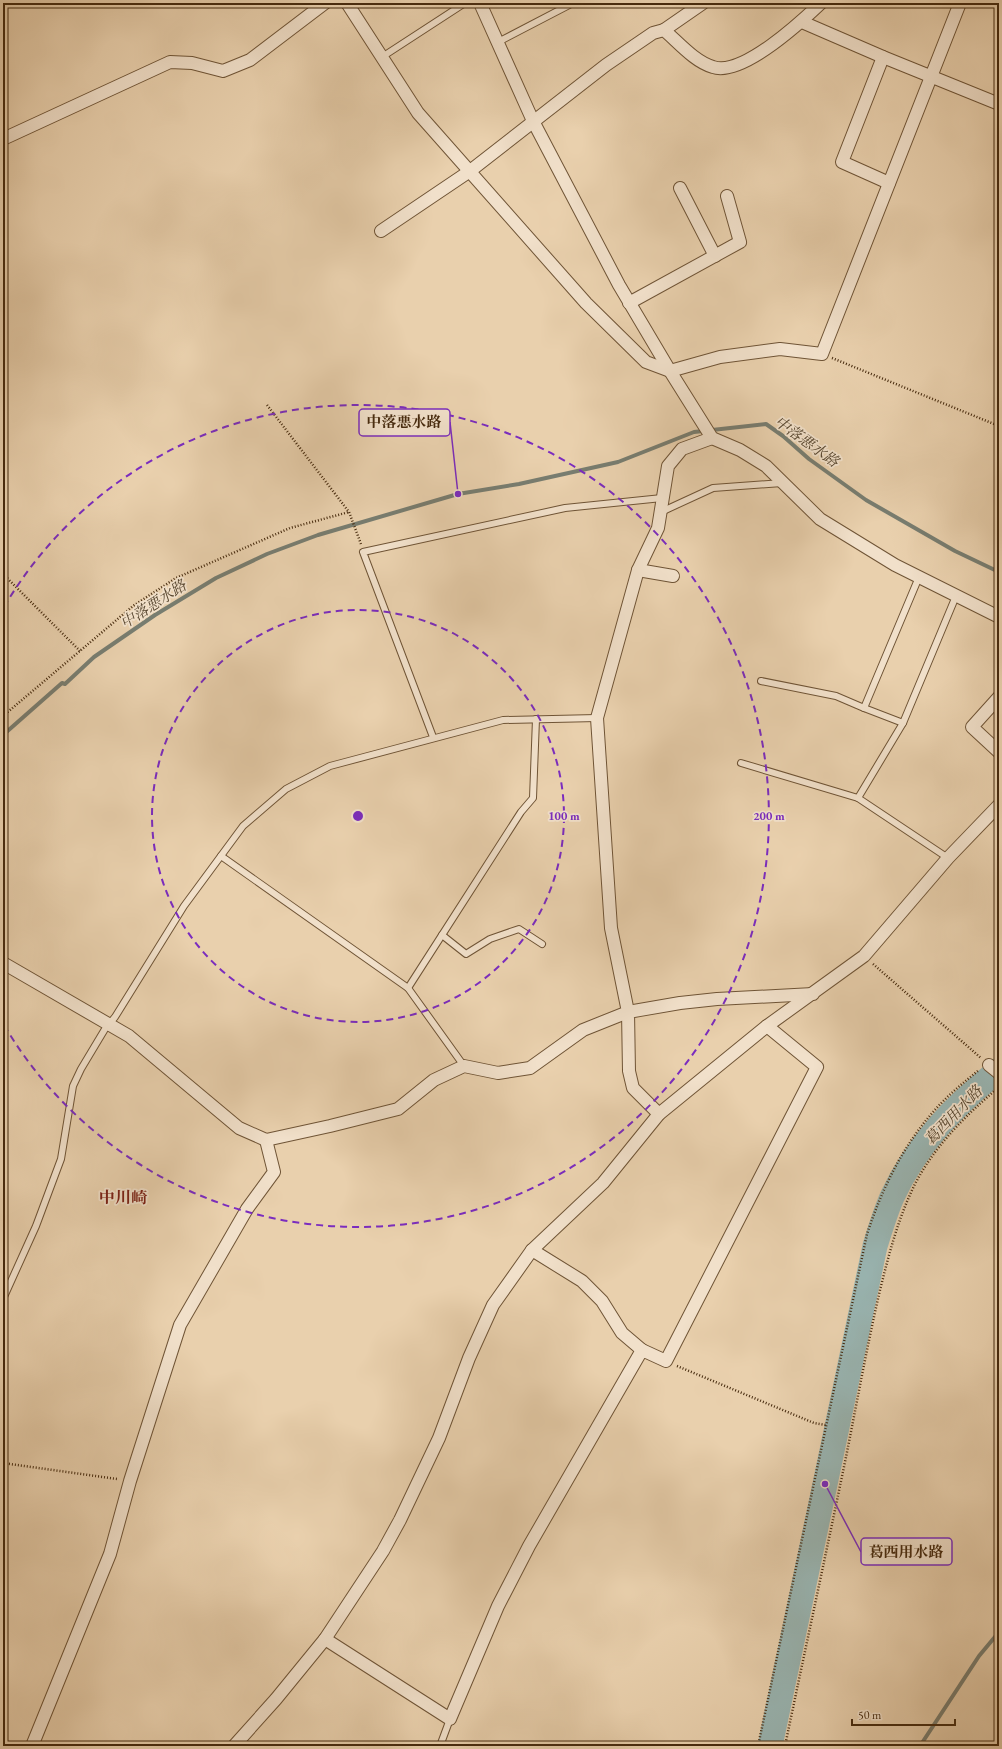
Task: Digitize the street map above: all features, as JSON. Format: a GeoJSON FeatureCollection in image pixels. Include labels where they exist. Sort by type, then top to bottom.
{"type":"FeatureCollection","features":[{"type":"Feature","properties":{"kind":"street"},"geometry":{"type":"LineString","coordinates":[[3,139],[170,62],[192,63],[223,71],[250,60],[325,3]]}},
{"type":"Feature","properties":{"kind":"street"},"geometry":{"type":"LineString","coordinates":[[347,3],[418,113],[586,303],[646,362],[670,371],[720,357],[780,349],[822,354],[960,3]]}},
{"type":"Feature","properties":{"kind":"street"},"geometry":{"type":"LineString","coordinates":[[480,3],[533,121],[629,303],[712,437],[740,450],[766,466],[820,519],[894,565],[999,617]]}},
{"type":"Feature","properties":{"kind":"street"},"geometry":{"type":"LineString","coordinates":[[380,231],[470,171],[612,61],[653,33],[664,30],[703,3]]}},
{"type":"Feature","properties":{"kind":"street"},"geometry":{"type":"LineString","coordinates":[[664,30],[700,61],[724,70],[746,62],[802,22],[821,3]]}},
{"type":"Feature","properties":{"kind":"street"},"geometry":{"type":"LineString","coordinates":[[802,22],[931,77],[999,104]]}},
{"type":"Feature","properties":{"kind":"street"},"geometry":{"type":"LineString","coordinates":[[883,57],[842,162],[889,183]]}},
{"type":"Feature","properties":{"kind":"street"},"geometry":{"type":"LineString","coordinates":[[680,188],[715,256]]}},
{"type":"Feature","properties":{"kind":"street"},"geometry":{"type":"LineString","coordinates":[[629,303],[740,242],[727,196]]}},
{"type":"Feature","properties":{"kind":"street"},"geometry":{"type":"LineString","coordinates":[[659,1114],[633,1088],[629,1071],[628,1012],[611,928],[597,718],[638,570],[658,528],[668,466],[682,448],[712,437]]}},
{"type":"Feature","properties":{"kind":"street"},"geometry":{"type":"LineString","coordinates":[[638,570],[673,576]]}},
{"type":"Feature","properties":{"kind":"street"},"geometry":{"type":"LineString","coordinates":[[999,697],[972,727],[999,752]]}},
{"type":"Feature","properties":{"kind":"street"},"geometry":{"type":"LineString","coordinates":[[234,1746],[276,1699],[324,1639],[383,1551],[400,1520],[439,1438],[469,1358],[493,1304],[532,1250],[603,1183],[659,1114],[767,1026],[814,994],[864,956],[948,858],[999,805]]}},
{"type":"Feature","properties":{"kind":"street"},"geometry":{"type":"LineString","coordinates":[[3,962],[129,1036],[239,1128],[266,1140],[330,1126],[398,1108],[434,1080],[464,1066],[498,1073],[530,1068],[583,1030],[628,1012],[680,1003],[716,999],[814,994]]}},
{"type":"Feature","properties":{"kind":"street"},"geometry":{"type":"LineString","coordinates":[[532,1250],[582,1281],[602,1301],[622,1333],[642,1350],[666,1361],[817,1067],[767,1026]]}},
{"type":"Feature","properties":{"kind":"street"},"geometry":{"type":"LineString","coordinates":[[985,1067],[999,1073]]}},
{"type":"Feature","properties":{"kind":"street"},"geometry":{"type":"LineString","coordinates":[[32,1746],[110,1554],[130,1481],[180,1325],[247,1209],[274,1172],[266,1140]]}},
{"type":"Feature","properties":{"kind":"street"},"geometry":{"type":"LineString","coordinates":[[324,1639],[450,1719],[498,1606],[518,1566],[642,1350]]}},
{"type":"Feature","properties":{"kind":"lane"},"geometry":{"type":"LineString","coordinates":[[382,57],[465,3]]}},
{"type":"Feature","properties":{"kind":"lane"},"geometry":{"type":"LineString","coordinates":[[498,42],[573,3]]}},
{"type":"Feature","properties":{"kind":"lane"},"geometry":{"type":"LineString","coordinates":[[660,512],[713,488],[783,483]]}},
{"type":"Feature","properties":{"kind":"lane"},"geometry":{"type":"LineString","coordinates":[[433,737],[364,552],[565,508],[662,498]]}},
{"type":"Feature","properties":{"kind":"lane"},"geometry":{"type":"LineString","coordinates":[[864,708],[920,577]]}},
{"type":"Feature","properties":{"kind":"lane"},"geometry":{"type":"LineString","coordinates":[[858,798],[903,723],[956,596]]}},
{"type":"Feature","properties":{"kind":"lane"},"geometry":{"type":"LineString","coordinates":[[761,681],[836,696],[903,723]]}},
{"type":"Feature","properties":{"kind":"lane"},"geometry":{"type":"LineString","coordinates":[[3,1299],[36,1226],[61,1159],[73,1086],[81,1069],[184,906],[243,826],[286,789],[330,766],[433,737],[503,720],[597,718]]}},
{"type":"Feature","properties":{"kind":"lane"},"geometry":{"type":"LineString","coordinates":[[408,988],[521,812],[534,798],[536,719]]}},
{"type":"Feature","properties":{"kind":"lane"},"geometry":{"type":"LineString","coordinates":[[742,763],[858,798],[948,858]]}},
{"type":"Feature","properties":{"kind":"lane"},"geometry":{"type":"LineString","coordinates":[[221,856],[408,988],[464,1066]]}},
{"type":"Feature","properties":{"kind":"lane"},"geometry":{"type":"LineString","coordinates":[[442,936],[466,954],[490,939],[519,929],[542,944]]}},
{"type":"Feature","properties":{"kind":"lane"},"geometry":{"type":"LineString","coordinates":[[440,1746],[450,1719]]}},
{"type":"Feature","properties":{"kind":"path"},"geometry":{"type":"LineString","coordinates":[[822,354],[999,426]]}},
{"type":"Feature","properties":{"kind":"path"},"geometry":{"type":"LineString","coordinates":[[267,405],[349,512],[364,552]]}},
{"type":"Feature","properties":{"kind":"path"},"geometry":{"type":"LineString","coordinates":[[3,716],[133,606],[176,578],[290,528],[349,512]]}},
{"type":"Feature","properties":{"kind":"path"},"geometry":{"type":"LineString","coordinates":[[3,574],[80,652]]}},
{"type":"Feature","properties":{"kind":"path"},"geometry":{"type":"LineString","coordinates":[[758,1746],[863,1250],[871,1222],[890,1175],[904,1151],[934,1111],[985,1067],[864,956]]}},
{"type":"Feature","properties":{"kind":"path"},"geometry":{"type":"LineString","coordinates":[[785,1746],[846,1458],[869,1336],[892,1241],[915,1185],[930,1158],[949,1134],[971,1111],[999,1087]]}},
{"type":"Feature","properties":{"kind":"path"},"geometry":{"type":"LineString","coordinates":[[666,1361],[814,1423],[826,1425]]}},
{"type":"Feature","properties":{"kind":"path"},"geometry":{"type":"LineString","coordinates":[[3,1463],[130,1481]]}},
{"type":"Feature","properties":{"kind":"waterway","name":"中落悪水路"},"geometry":{"type":"LineString","coordinates":[[3,735],[62,683],[65,684],[94,657],[155,615],[216,578],[267,554],[318,535],[458,494],[519,484],[618,462],[694,432],[766,424],[783,436],[809,459],[866,500],[955,551],[999,572]]}},
{"type":"Feature","properties":{"kind":"waterway","name":"葛西用水路"},"geometry":{"type":"LineString","coordinates":[[770,1746],[875,1246],[883,1222],[892,1197],[902,1178],[925,1143],[967,1097],[999,1070]]}},
{"type":"Feature","properties":{"kind":"waterway"},"geometry":{"type":"LineString","coordinates":[[920,1746],[979,1656],[999,1632]]}},
{"type":"Feature","properties":{"kind":"place","name":"中落悪水路"},"geometry":{"type":"Point","coordinates":[458,494]}},
{"type":"Feature","properties":{"kind":"place","name":"葛西用水路"},"geometry":{"type":"Point","coordinates":[825,1484]}},
{"type":"Feature","properties":{"kind":"district","name":"中川崎"},"geometry":{"type":"Point","coordinates":[123,1197]}}]}
